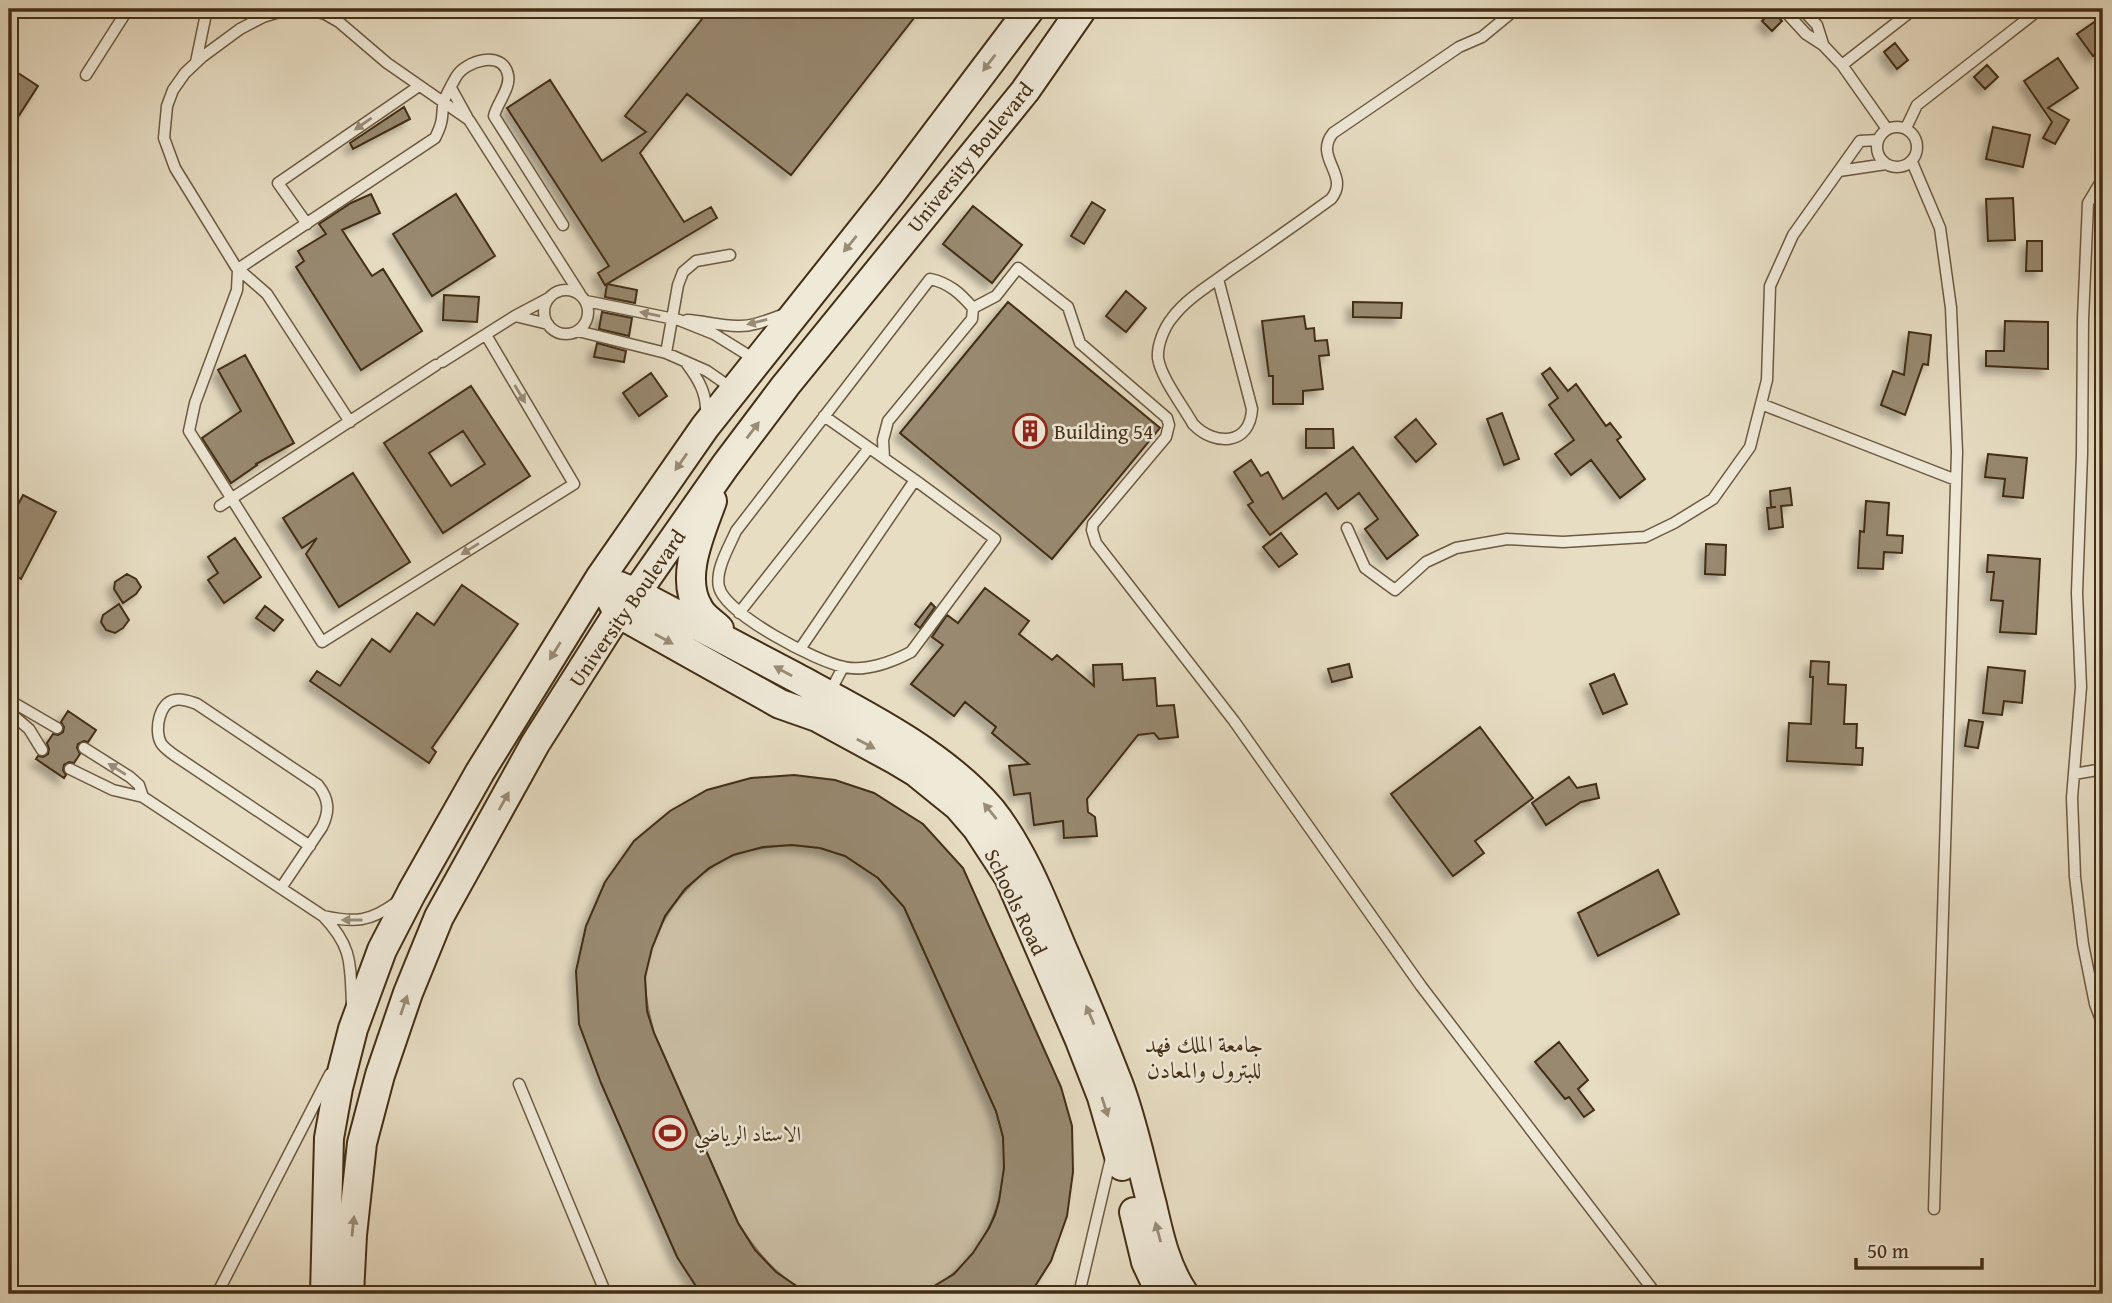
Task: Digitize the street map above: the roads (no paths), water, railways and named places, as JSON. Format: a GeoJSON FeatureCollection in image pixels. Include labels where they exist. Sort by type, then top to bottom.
{"type":"FeatureCollection","features":[{"type":"Feature","properties":{"kind":"street","name":"University Boulevard"},"geometry":{"type":"LineString","coordinates":[[325,1294],[329,1138],[338,1088],[353,1029],[382,950],[412,892],[480,772],[600,578],[705,427],[892,192],[1030,9]]}},
{"type":"Feature","properties":{"kind":"street","name":"University Boulevard"},"geometry":{"type":"LineString","coordinates":[[349,1294],[362,1143],[380,1075],[439,917],[536,744],[627,603],[725,466],[786,385],[1025,90],[1082,9]]}},
{"type":"Feature","properties":{"kind":"street"},"geometry":{"type":"LineString","coordinates":[[725,466],[695,548],[690,587],[699,610],[736,645],[823,706],[921,749],[944,765],[991,811],[1008,836],[1045,909],[1105,1049],[1135,1137],[1160,1239],[1171,1271],[1184,1294]]}},
{"type":"Feature","properties":{"kind":"street"},"geometry":{"type":"LineString","coordinates":[[600,578],[627,603],[736,645]]}},
{"type":"Feature","properties":{"kind":"street","name":"Schools Road"},"geometry":{"type":"LineString","coordinates":[[627,603],[780,704],[823,706],[916,772],[958,806],[983,837],[1009,877],[1102,1097],[1146,1262],[1161,1294]]}},
{"type":"Feature","properties":{"kind":"street"},"geometry":{"type":"LineString","coordinates":[[329,1138],[362,1143]]}},
{"type":"Feature","properties":{"kind":"lane"},"geometry":{"type":"LineString","coordinates":[[86,75],[128,9]]}},
{"type":"Feature","properties":{"kind":"lane"},"geometry":{"type":"LineString","coordinates":[[196,62],[206,9]]}},
{"type":"Feature","properties":{"kind":"lane"},"geometry":{"type":"LineString","coordinates":[[289,9],[240,29],[185,73],[173,90],[167,106],[164,138],[175,168],[238,269],[267,294],[349,422]]}},
{"type":"Feature","properties":{"kind":"lane"},"geometry":{"type":"LineString","coordinates":[[304,9],[325,14],[339,22]]}},
{"type":"Feature","properties":{"kind":"lane"},"geometry":{"type":"LineString","coordinates":[[325,9],[387,64],[469,120]]}},
{"type":"Feature","properties":{"kind":"lane"},"geometry":{"type":"LineString","coordinates":[[1025,90],[1092,9]]}},
{"type":"Feature","properties":{"kind":"lane"},"geometry":{"type":"LineString","coordinates":[[1218,279],[1252,409],[1247,429],[1235,437],[1225,439],[1207,436],[1193,424],[1163,372],[1158,360],[1158,350],[1170,320],[1183,305],[1218,279],[1331,199],[1335,194],[1337,181],[1326,152],[1333,133],[1459,47],[1482,37],[1516,9]]}},
{"type":"Feature","properties":{"kind":"lane"},"geometry":{"type":"LineString","coordinates":[[1783,9],[1806,34],[1823,45],[1842,65],[1887,129]]}},
{"type":"Feature","properties":{"kind":"lane"},"geometry":{"type":"LineString","coordinates":[[1802,9],[1816,25],[1823,45]]}},
{"type":"Feature","properties":{"kind":"lane"},"geometry":{"type":"LineString","coordinates":[[1842,65],[1914,9]]}},
{"type":"Feature","properties":{"kind":"lane"},"geometry":{"type":"LineString","coordinates":[[1906,128],[1917,105],[2040,9]]}},
{"type":"Feature","properties":{"kind":"lane"},"geometry":{"type":"LineString","coordinates":[[238,269],[435,138],[441,124],[443,103],[457,73],[480,60],[495,60],[509,75],[507,88],[494,116],[563,225]]}},
{"type":"Feature","properties":{"kind":"lane"},"geometry":{"type":"LineString","coordinates":[[307,223],[278,183],[419,86]]}},
{"type":"Feature","properties":{"kind":"lane"},"geometry":{"type":"LineString","coordinates":[[451,88],[583,297],[589,309],[584,326],[569,334],[553,330],[544,315],[549,298]]}},
{"type":"Feature","properties":{"kind":"lane"},"geometry":{"type":"LineString","coordinates":[[1839,171],[1886,164],[1899,167],[1912,162],[1918,150],[1912,132],[1906,128],[1893,127],[1887,129],[1878,140],[1878,153],[1886,164]]}},
{"type":"Feature","properties":{"kind":"lane"},"geometry":{"type":"LineString","coordinates":[[1347,528],[1365,568],[1395,590],[1426,562],[1456,548],[1507,539],[1563,542],[1645,537],[1713,499],[1750,447],[1767,380],[1770,286],[1793,235],[1860,141],[1878,140]]}},
{"type":"Feature","properties":{"kind":"lane"},"geometry":{"type":"LineString","coordinates":[[1912,162],[1940,228],[1951,308],[1957,452],[1934,1209]]}},
{"type":"Feature","properties":{"kind":"lane"},"geometry":{"type":"LineString","coordinates":[[2103,177],[2088,203],[2077,593],[2081,687],[2072,798],[2075,877],[2080,917],[2095,1004],[2103,1025]]}},
{"type":"Feature","properties":{"kind":"lane"},"geometry":{"type":"LineString","coordinates":[[666,353],[676,320],[678,285],[683,272],[696,261],[730,255]]}},
{"type":"Feature","properties":{"kind":"lane"},"geometry":{"type":"LineString","coordinates":[[973,308],[996,296],[1018,268],[1068,307],[1080,343],[1164,413],[1169,425],[1167,437],[1093,524],[1096,542],[1234,721],[1421,986],[1656,1294]]}},
{"type":"Feature","properties":{"kind":"lane"},"geometry":{"type":"LineString","coordinates":[[238,269],[237,290],[195,403],[188,431],[322,642],[574,484],[486,335]]}},
{"type":"Feature","properties":{"kind":"lane"},"geometry":{"type":"LineString","coordinates":[[824,416],[995,539],[911,652],[897,659],[861,668],[843,667],[800,649],[739,614],[724,598],[719,587],[719,574],[736,531],[824,416],[930,279],[944,282],[961,294],[973,308],[972,318],[888,421],[883,440],[884,458]]}},
{"type":"Feature","properties":{"kind":"lane"},"geometry":{"type":"LineString","coordinates":[[676,320],[738,327],[759,323],[787,313],[814,288]]}},
{"type":"Feature","properties":{"kind":"lane"},"geometry":{"type":"LineString","coordinates":[[220,506],[555,292],[572,290],[583,297],[676,320],[714,334],[756,361]]}},
{"type":"Feature","properties":{"kind":"lane"},"geometry":{"type":"LineString","coordinates":[[515,316],[548,324]]}},
{"type":"Feature","properties":{"kind":"lane"},"geometry":{"type":"LineString","coordinates":[[578,331],[666,353],[708,371],[733,389]]}},
{"type":"Feature","properties":{"kind":"lane"},"geometry":{"type":"LineString","coordinates":[[685,361],[698,378],[703,391],[706,404],[705,427]]}},
{"type":"Feature","properties":{"kind":"lane"},"geometry":{"type":"LineString","coordinates":[[1761,404],[1956,480]]}},
{"type":"Feature","properties":{"kind":"lane"},"geometry":{"type":"LineString","coordinates":[[739,614],[869,448]]}},
{"type":"Feature","properties":{"kind":"lane"},"geometry":{"type":"LineString","coordinates":[[800,649],[915,480]]}},
{"type":"Feature","properties":{"kind":"lane"},"geometry":{"type":"LineString","coordinates":[[823,706],[843,667]]}},
{"type":"Feature","properties":{"kind":"lane"},"geometry":{"type":"LineString","coordinates":[[281,888],[310,845],[322,827],[327,817],[328,807],[324,792],[318,785],[197,704],[176,699],[169,702],[161,712],[158,727],[160,743],[310,845]]}},
{"type":"Feature","properties":{"kind":"lane"},"geometry":{"type":"LineString","coordinates":[[9,700],[57,728]]}},
{"type":"Feature","properties":{"kind":"lane"},"geometry":{"type":"LineString","coordinates":[[9,712],[29,729],[42,750]]}},
{"type":"Feature","properties":{"kind":"lane"},"geometry":{"type":"LineString","coordinates":[[84,748],[130,777],[139,785],[143,797]]}},
{"type":"Feature","properties":{"kind":"lane"},"geometry":{"type":"LineString","coordinates":[[70,769],[113,790],[143,797],[323,916],[342,939],[350,962],[353,1029],[217,1294]]}},
{"type":"Feature","properties":{"kind":"lane"},"geometry":{"type":"LineString","coordinates":[[2074,774],[2103,769]]}},
{"type":"Feature","properties":{"kind":"lane"},"geometry":{"type":"LineString","coordinates":[[323,916],[363,920],[376,916],[412,892]]}},
{"type":"Feature","properties":{"kind":"lane"},"geometry":{"type":"LineString","coordinates":[[520,1084],[606,1294]]}},
{"type":"Feature","properties":{"kind":"lane"},"geometry":{"type":"LineString","coordinates":[[1079,1294],[1115,1140]]}},
{"type":"Feature","properties":{"kind":"place","name":"Building 54"},"geometry":{"type":"Point","coordinates":[1030,431]}},
{"type":"Feature","properties":{"kind":"place","name":"الاستاد الرياضي"},"geometry":{"type":"Point","coordinates":[670,1133]}},
{"type":"Feature","properties":{"kind":"district","name":"جامعة الملك فهد للبترول والمعادن"},"geometry":{"type":"Point","coordinates":[1204,1056]}}]}
